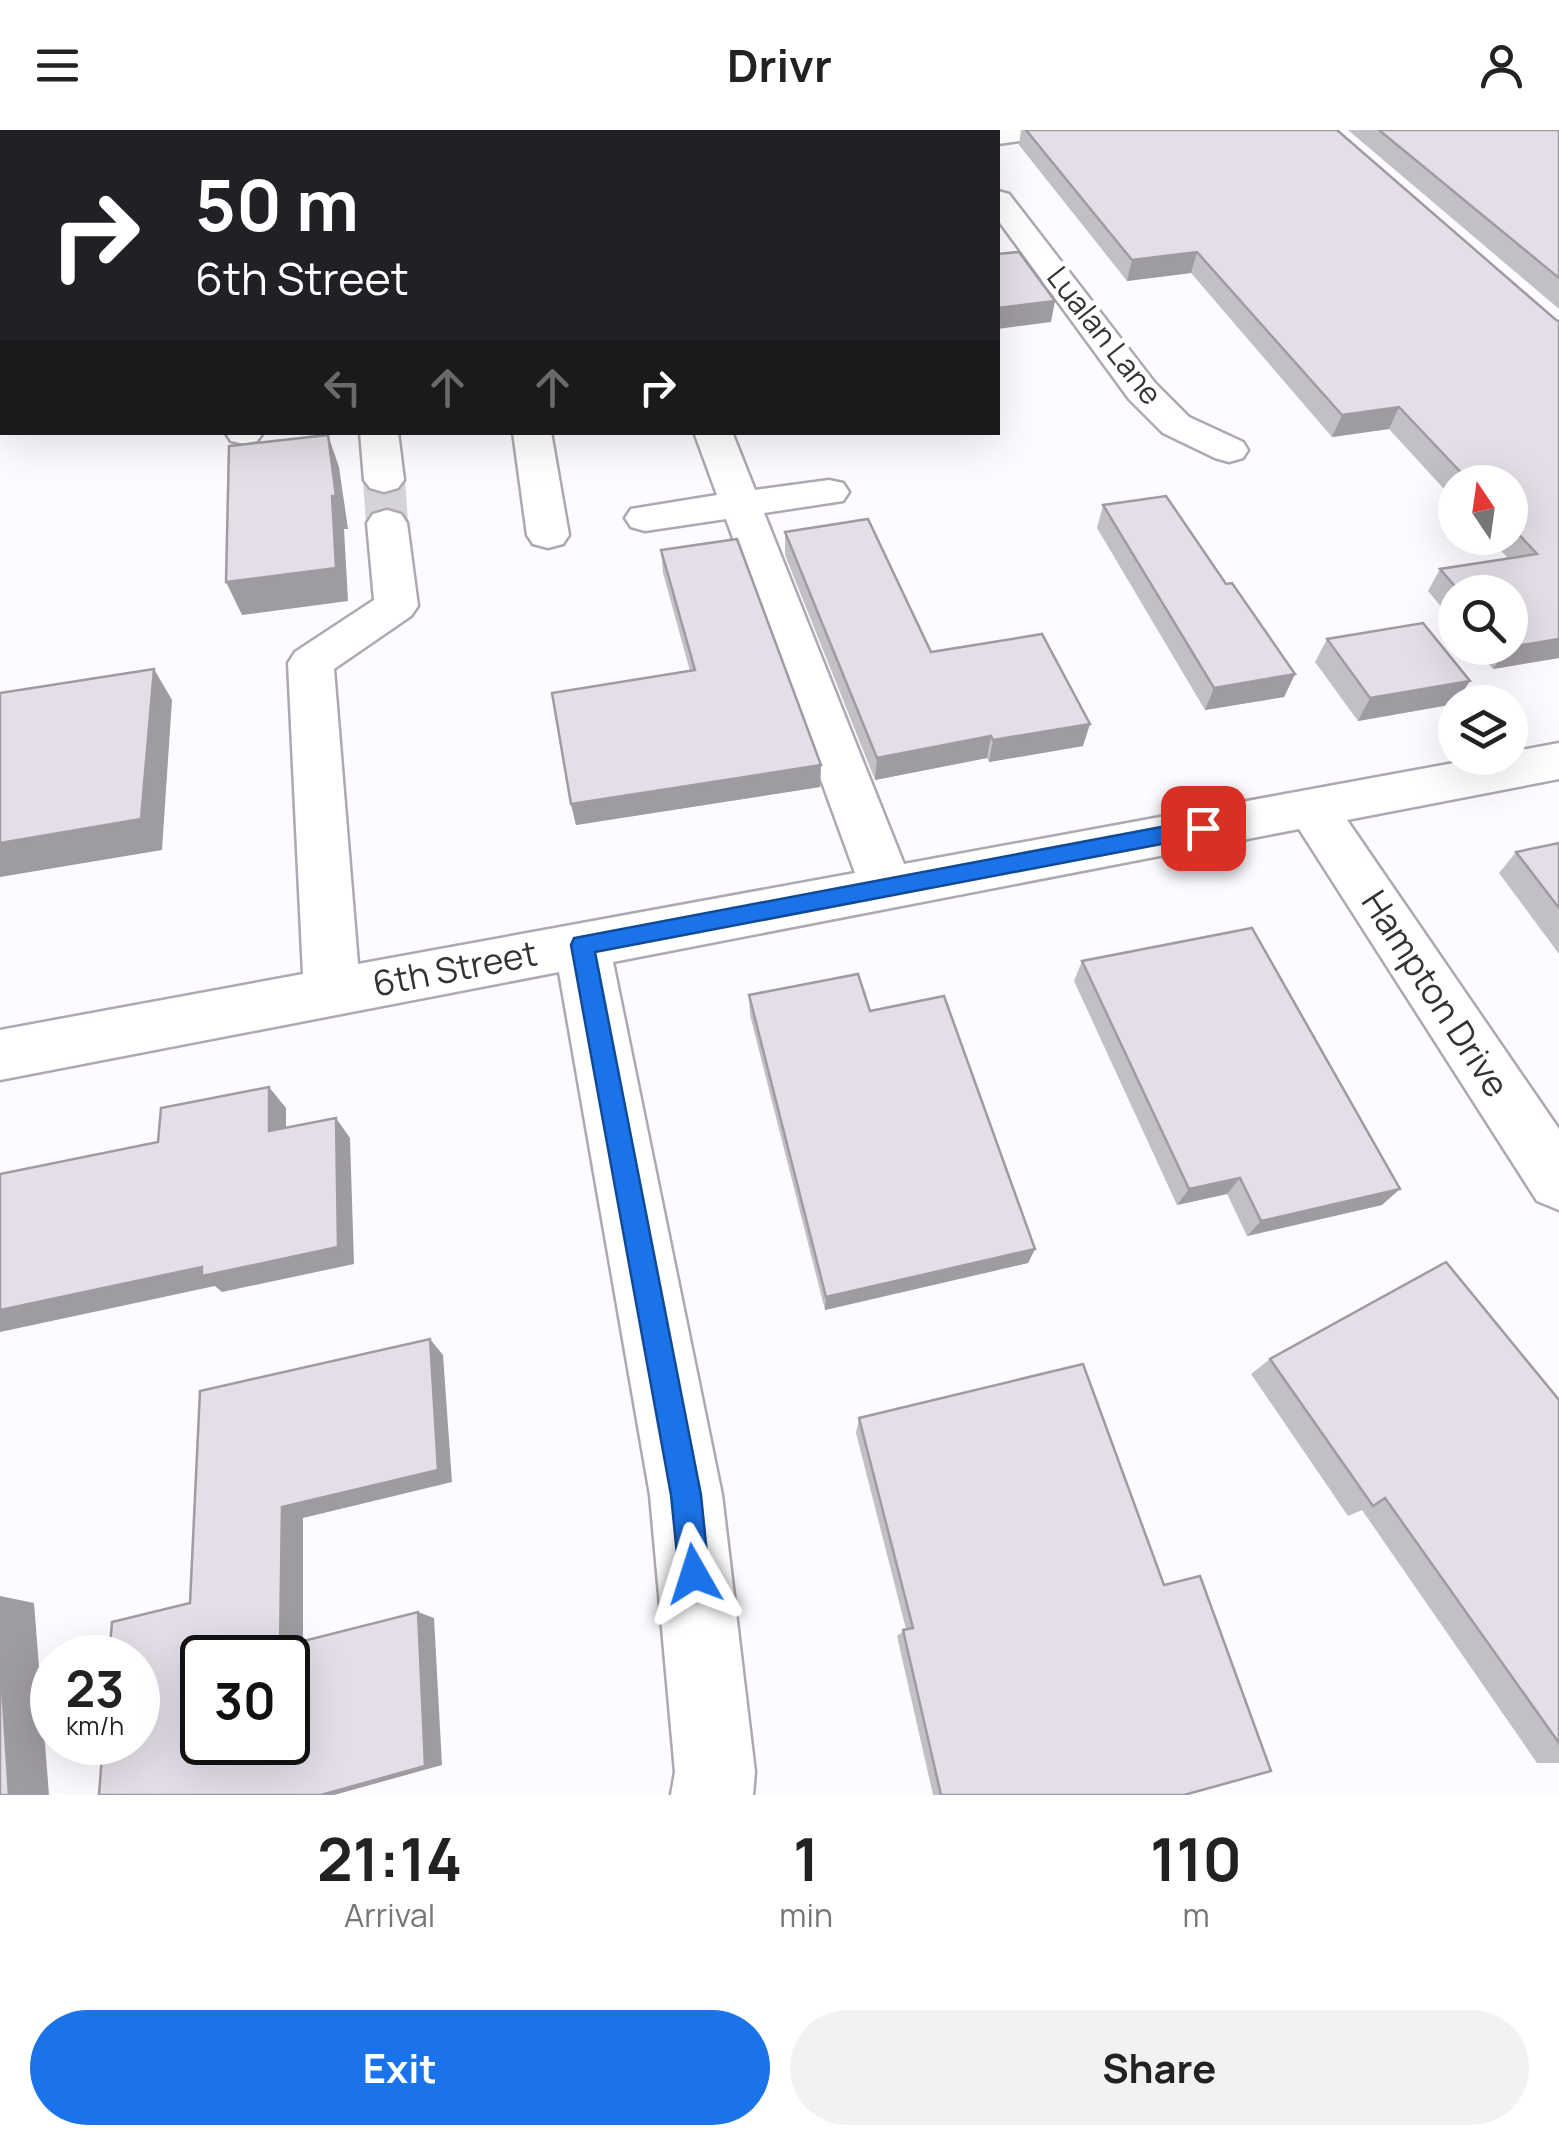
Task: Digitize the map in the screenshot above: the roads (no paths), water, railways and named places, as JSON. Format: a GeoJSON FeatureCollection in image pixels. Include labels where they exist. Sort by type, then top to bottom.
{"type":"FeatureCollection","features":[{"type":"Feature","properties":{"kind":"street"},"geometry":{"type":"LineString","coordinates":[[1006,133],[1046,130]]}},
{"type":"Feature","properties":{"kind":"street","name":"Lualan Lane"},"geometry":{"type":"LineString","coordinates":[[1000,203],[1142,390],[1176,425],[1228,450]]}},
{"type":"Feature","properties":{"kind":"street"},"geometry":{"type":"LineString","coordinates":[[332,992],[311,664],[396,606],[379,435]]}},
{"type":"Feature","properties":{"kind":"street"},"geometry":{"type":"LineString","coordinates":[[532,435],[548,535]]}},
{"type":"Feature","properties":{"kind":"street"},"geometry":{"type":"LineString","coordinates":[[714,435],[887,887]]}},
{"type":"Feature","properties":{"kind":"street"},"geometry":{"type":"LineString","coordinates":[[645,518],[829,492]]}},
{"type":"Feature","properties":{"kind":"street","name":"6th Street"},"geometry":{"type":"LineString","coordinates":[[0,1055],[1559,760]]}},
{"type":"Feature","properties":{"kind":"street","name":"Hampton Drive"},"geometry":{"type":"LineString","coordinates":[[1311,807],[1559,1181]]}},
{"type":"Feature","properties":{"kind":"street"},"geometry":{"type":"LineString","coordinates":[[582,945],[686,1495],[715,1772],[712,1795]]}},
{"type":"Feature","properties":{"kind":"tunnel"},"geometry":{"type":"LineString","coordinates":[[384,480],[387,523]]}}]}
